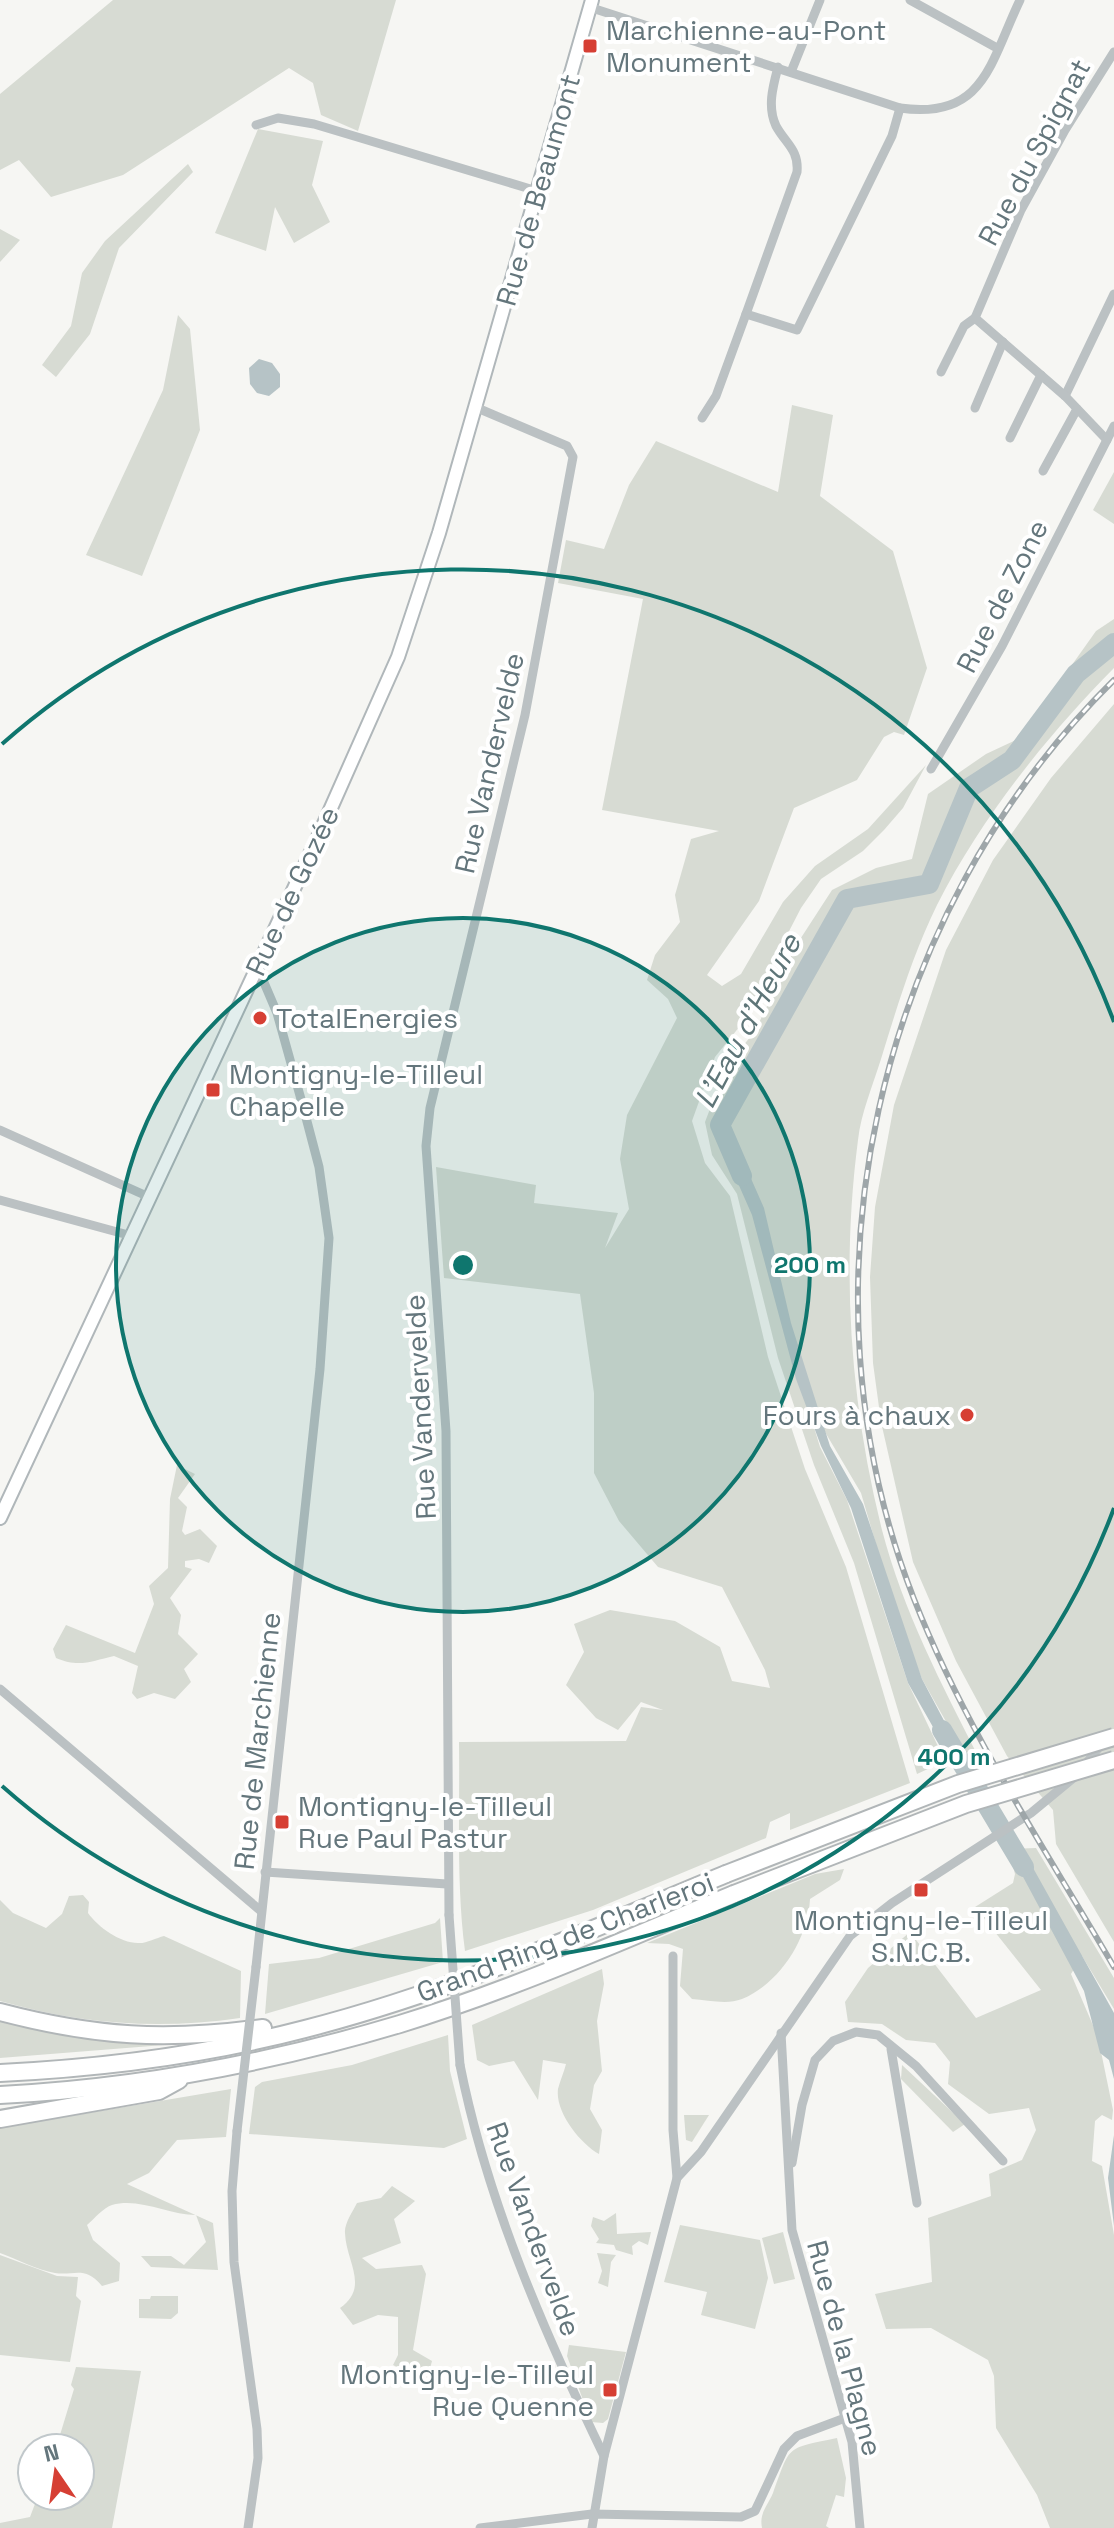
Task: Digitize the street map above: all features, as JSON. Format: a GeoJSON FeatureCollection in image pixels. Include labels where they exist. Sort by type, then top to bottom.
{"type":"FeatureCollection","features":[{"type":"Feature","properties":{"kind":"highway","name":"Grand Ring de Charleroi"},"geometry":{"type":"LineString","coordinates":[[0,2073],[97,2066],[192,2053],[304,2029],[396,2002],[498,1966],[958,1784],[1114,1737]]}},
{"type":"Feature","properties":{"kind":"highway","name":"Grand Ring de Charleroi"},"geometry":{"type":"LineString","coordinates":[[0,2095],[99,2087],[191,2074],[308,2050],[402,2023],[505,1988],[734,1894],[966,1804],[1114,1760]]}},
{"type":"Feature","properties":{"kind":"highway"},"geometry":{"type":"LineString","coordinates":[[0,2012],[112,2036],[210,2035],[266,2028],[304,2029]]}},
{"type":"Feature","properties":{"kind":"highway"},"geometry":{"type":"LineString","coordinates":[[0,2119],[159,2091],[191,2074]]}},
{"type":"Feature","properties":{"kind":"main road","name":"Rue de Beaumont"},"geometry":{"type":"LineString","coordinates":[[497,333],[590,4]]}},
{"type":"Feature","properties":{"kind":"main road","name":"Rue de Gozée"},"geometry":{"type":"LineString","coordinates":[[0,1518],[398,657],[435,548],[497,333]]}},
{"type":"Feature","properties":{"kind":"street"},"geometry":{"type":"LineString","coordinates":[[791,72],[820,0]]}},
{"type":"Feature","properties":{"kind":"street"},"geometry":{"type":"LineString","coordinates":[[910,0],[997,48]]}},
{"type":"Feature","properties":{"kind":"street"},"geometry":{"type":"LineString","coordinates":[[590,4],[900,108],[935,112],[960,102],[974,92],[1020,0]]}},
{"type":"Feature","properties":{"kind":"street","name":"Rue du Spignat"},"geometry":{"type":"LineString","coordinates":[[941,372],[964,326],[975,318],[1021,210],[1065,130],[1114,52]]}},
{"type":"Feature","properties":{"kind":"street"},"geometry":{"type":"LineString","coordinates":[[702,418],[716,396],[797,172],[798,158],[775,124],[771,107],[778,67]]}},
{"type":"Feature","properties":{"kind":"street"},"geometry":{"type":"LineString","coordinates":[[746,314],[797,330],[892,136],[900,108]]}},
{"type":"Feature","properties":{"kind":"street"},"geometry":{"type":"LineString","coordinates":[[256,125],[278,118],[314,124],[537,191]]}},
{"type":"Feature","properties":{"kind":"street"},"geometry":{"type":"LineString","coordinates":[[1065,396],[1114,294]]}},
{"type":"Feature","properties":{"kind":"street"},"geometry":{"type":"LineString","coordinates":[[975,318],[1065,396],[1107,440]]}},
{"type":"Feature","properties":{"kind":"street"},"geometry":{"type":"LineString","coordinates":[[975,408],[1003,342]]}},
{"type":"Feature","properties":{"kind":"street"},"geometry":{"type":"LineString","coordinates":[[1010,438],[1041,375]]}},
{"type":"Feature","properties":{"kind":"street","name":"Rue Vandervelde"},"geometry":{"type":"LineString","coordinates":[[475,407],[567,446],[573,457],[525,715],[438,1073],[427,1133],[446,1431],[447,1884],[460,2065],[475,2141],[557,2359],[604,2456]]}},
{"type":"Feature","properties":{"kind":"street"},"geometry":{"type":"LineString","coordinates":[[1043,471],[1077,409]]}},
{"type":"Feature","properties":{"kind":"street","name":"Rue de Zone"},"geometry":{"type":"LineString","coordinates":[[931,769],[1002,646],[1114,426]]}},
{"type":"Feature","properties":{"kind":"street","name":"Rue de Marchienne"},"geometry":{"type":"LineString","coordinates":[[248,2528],[258,2458],[257,2429],[234,2262],[232,2191],[320,1369],[329,1238],[321,1180],[304,1110],[277,1013],[257,966]]}},
{"type":"Feature","properties":{"kind":"street"},"geometry":{"type":"LineString","coordinates":[[0,1130],[149,1197]]}},
{"type":"Feature","properties":{"kind":"street"},"geometry":{"type":"LineString","coordinates":[[0,1200],[132,1236]]}},
{"type":"Feature","properties":{"kind":"street"},"geometry":{"type":"LineString","coordinates":[[0,1689],[261,1911]]}},
{"type":"Feature","properties":{"kind":"street"},"geometry":{"type":"LineString","coordinates":[[677,2178],[701,2152],[850,1936],[892,1903],[1013,1824],[1077,1775],[1114,1730]]}},
{"type":"Feature","properties":{"kind":"street"},"geometry":{"type":"LineString","coordinates":[[265,1872],[447,1884]]}},
{"type":"Feature","properties":{"kind":"street"},"geometry":{"type":"LineString","coordinates":[[592,2528],[604,2456],[677,2178],[673,2130],[673,1956]]}},
{"type":"Feature","properties":{"kind":"street","name":"Rue de la Plagne"},"geometry":{"type":"LineString","coordinates":[[789,2178],[802,2105],[815,2060],[833,2041],[856,2032],[878,2035],[891,2049],[916,2066],[1003,2161]]}},
{"type":"Feature","properties":{"kind":"street","name":"Rue de la Plagne"},"geometry":{"type":"LineString","coordinates":[[781,2033],[792,2230],[852,2442],[860,2528]]}},
{"type":"Feature","properties":{"kind":"street"},"geometry":{"type":"LineString","coordinates":[[891,2049],[917,2203]]}},
{"type":"Feature","properties":{"kind":"street"},"geometry":{"type":"LineString","coordinates":[[480,2528],[592,2514],[741,2517],[755,2511],[784,2449],[797,2436],[845,2418]]}},
{"type":"Feature","properties":{"kind":"shaded area"},"geometry":{"type":"Polygon","coordinates":[[[113,0],[396,0],[358,131],[321,115],[313,83],[289,68],[123,175],[51,197],[19,160],[0,170],[0,94],[113,0]]]}},
{"type":"Feature","properties":{"kind":"shaded area"},"geometry":{"type":"Polygon","coordinates":[[[258,129],[323,141],[312,185],[330,222],[294,243],[275,207],[266,251],[215,233],[258,129]]]}},
{"type":"Feature","properties":{"kind":"shaded area"},"geometry":{"type":"Polygon","coordinates":[[[188,164],[193,172],[119,248],[90,334],[56,377],[42,365],[71,326],[82,273],[105,241],[188,164]]]}},
{"type":"Feature","properties":{"kind":"shaded area"},"geometry":{"type":"Polygon","coordinates":[[[0,229],[20,240],[0,262],[0,229]]]}},
{"type":"Feature","properties":{"kind":"shaded area"},"geometry":{"type":"Polygon","coordinates":[[[178,315],[190,329],[200,430],[142,576],[86,555],[163,390],[178,315]]]}},
{"type":"Feature","properties":{"kind":"shaded area"},"geometry":{"type":"Polygon","coordinates":[[[259,359],[272,363],[280,374],[280,387],[269,396],[257,393],[250,384],[249,368],[259,359]]]}},
{"type":"Feature","properties":{"kind":"shaded area"},"geometry":{"type":"Polygon","coordinates":[[[792,405],[833,415],[820,496],[893,551],[927,668],[904,735],[894,732],[884,737],[857,780],[794,808],[759,901],[707,975],[722,986],[741,974],[783,902],[815,866],[868,829],[926,765],[903,808],[884,830],[863,851],[821,879],[801,908],[740,1026],[715,1057],[692,1121],[705,1163],[730,1196],[768,1357],[805,1469],[846,1567],[910,1783],[790,1830],[790,1813],[770,1822],[766,1838],[593,1910],[465,1951],[459,1873],[459,1742],[626,1741],[641,1707],[663,1710],[641,1702],[618,1730],[596,1718],[566,1685],[584,1652],[574,1624],[610,1610],[675,1621],[720,1647],[732,1681],[770,1688],[765,1670],[722,1587],[658,1567],[619,1521],[594,1473],[594,1393],[580,1294],[444,1278],[436,1167],[536,1185],[534,1203],[618,1213],[605,1248],[629,1209],[620,1159],[627,1115],[677,1018],[668,999],[647,980],[655,955],[680,922],[675,895],[691,839],[719,831],[602,810],[643,599],[558,583],[566,540],[604,549],[629,485],[656,441],[778,492],[792,405]]]}},
{"type":"Feature","properties":{"kind":"shaded area"},"geometry":{"type":"Polygon","coordinates":[[[1114,472],[1114,524],[1093,510],[1114,472]]]}},
{"type":"Feature","properties":{"kind":"shaded area"},"geometry":{"type":"Polygon","coordinates":[[[1114,619],[1114,668],[1016,780],[974,841],[937,905],[899,1000],[864,1109],[858,1140],[850,1238],[850,1287],[856,1385],[871,1482],[901,1590],[924,1647],[979,1758],[962,1750],[922,1679],[895,1609],[861,1493],[805,1398],[820,1447],[847,1500],[908,1683],[945,1761],[917,1774],[854,1563],[814,1465],[778,1358],[737,1194],[712,1155],[705,1122],[726,1067],[755,1031],[797,944],[832,890],[876,868],[912,859],[928,794],[986,754],[1020,738],[1096,631],[1114,619]]]}},
{"type":"Feature","properties":{"kind":"shaded area"},"geometry":{"type":"Polygon","coordinates":[[[1114,704],[1114,1942],[1056,1844],[1053,1810],[1007,1756],[956,1661],[913,1562],[881,1422],[873,1363],[870,1277],[875,1207],[894,1105],[946,950],[993,860],[1051,778],[1114,704]]]}},
{"type":"Feature","properties":{"kind":"shaded area"},"geometry":{"type":"Polygon","coordinates":[[[738,1149],[764,1208],[791,1323],[830,1446],[863,1504],[922,1679],[959,1749],[950,1757],[908,1683],[851,1508],[821,1446],[796,1379],[752,1215],[726,1156],[738,1149]]]}},
{"type":"Feature","properties":{"kind":"shaded area"},"geometry":{"type":"Polygon","coordinates":[[[177,1465],[195,1474],[178,1498],[187,1507],[182,1531],[185,1535],[200,1529],[217,1546],[209,1563],[199,1559],[185,1561],[185,1567],[192,1569],[170,1598],[181,1615],[178,1634],[198,1654],[184,1669],[191,1682],[175,1699],[154,1693],[137,1699],[132,1693],[138,1666],[114,1656],[72,1663],[56,1658],[53,1649],[66,1625],[135,1653],[154,1604],[149,1586],[168,1568],[170,1499],[177,1465]]]}},
{"type":"Feature","properties":{"kind":"shaded area"},"geometry":{"type":"Polygon","coordinates":[[[1018,1841],[1114,2013],[1114,2079],[1109,2060],[1100,2053],[1084,1991],[1007,1847],[1018,1841]]]}},
{"type":"Feature","properties":{"kind":"shaded area"},"geometry":{"type":"Polygon","coordinates":[[[1036,1848],[1114,1978],[1114,2009],[1082,1956],[1071,1974],[1098,2037],[1113,2110],[1112,2120],[1102,2115],[1095,2121],[1092,2161],[1102,2166],[1114,2235],[1114,2528],[1050,2528],[1037,2495],[996,2428],[994,2376],[988,2360],[931,2328],[886,2329],[875,2294],[932,2282],[928,2218],[991,2196],[989,2174],[1022,2160],[1036,2130],[1029,2108],[989,2114],[948,2084],[950,2062],[935,2043],[906,2040],[882,2024],[848,2022],[845,2002],[868,1968],[910,1932],[976,2018],[1041,1990],[975,1907],[1013,1883],[1015,1874],[1008,1849],[1036,1848]]]}},
{"type":"Feature","properties":{"kind":"shaded area"},"geometry":{"type":"Polygon","coordinates":[[[844,1869],[840,1880],[810,1899],[798,1944],[780,1971],[756,1992],[742,1999],[724,2002],[692,1999],[680,1986],[683,1949],[669,1944],[647,1943],[815,1874],[844,1869]]]}},
{"type":"Feature","properties":{"kind":"shaded area"},"geometry":{"type":"Polygon","coordinates":[[[83,1895],[89,1902],[88,1913],[103,1929],[117,1937],[141,1943],[164,1936],[241,1971],[240,2018],[179,2024],[119,2023],[59,2015],[0,2001],[0,1900],[13,1913],[46,1928],[62,1914],[69,1896],[83,1895]]]}},
{"type":"Feature","properties":{"kind":"shaded area"},"geometry":{"type":"Polygon","coordinates":[[[440,1918],[443,1962],[265,2014],[269,1964],[319,1958],[435,1923],[440,1918]]]}},
{"type":"Feature","properties":{"kind":"shaded area"},"geometry":{"type":"Polygon","coordinates":[[[602,1969],[604,1984],[597,2021],[602,2071],[594,2085],[590,2109],[602,2130],[599,2154],[577,2135],[560,2107],[558,2089],[566,2064],[543,2060],[538,2100],[514,2061],[489,2066],[477,2060],[472,2025],[602,1969]]]}},
{"type":"Feature","properties":{"kind":"shaded area"},"geometry":{"type":"Polygon","coordinates":[[[0,2019],[88,2038],[164,2045],[0,2058],[0,2019]]]}},
{"type":"Feature","properties":{"kind":"shaded area"},"geometry":{"type":"Polygon","coordinates":[[[448,2035],[450,2071],[467,2139],[444,2148],[249,2134],[255,2087],[262,2082],[352,2065],[448,2035]]]}},
{"type":"Feature","properties":{"kind":"shaded area"},"geometry":{"type":"Polygon","coordinates":[[[902,2065],[965,2124],[953,2132],[901,2079],[902,2065]]]}},
{"type":"Feature","properties":{"kind":"shaded area"},"geometry":{"type":"Polygon","coordinates":[[[231,2089],[226,2137],[177,2140],[149,2173],[127,2184],[195,2215],[133,2203],[112,2205],[102,2211],[87,2225],[93,2240],[120,2263],[119,2281],[102,2286],[85,2273],[48,2272],[0,2253],[0,2128],[231,2089]]]}},
{"type":"Feature","properties":{"kind":"shaded area"},"geometry":{"type":"Polygon","coordinates":[[[684,2115],[709,2115],[692,2142],[686,2140],[684,2115]]]}},
{"type":"Feature","properties":{"kind":"shaded area"},"geometry":{"type":"Polygon","coordinates":[[[1114,2135],[1114,2226],[1108,2178],[1114,2135]]]}},
{"type":"Feature","properties":{"kind":"shaded area"},"geometry":{"type":"Polygon","coordinates":[[[392,2186],[415,2201],[394,2219],[401,2243],[362,2258],[376,2269],[422,2265],[426,2274],[413,2350],[432,2361],[429,2372],[409,2373],[393,2365],[398,2355],[398,2317],[378,2315],[353,2325],[340,2308],[354,2292],[355,2283],[346,2244],[347,2222],[357,2203],[381,2198],[392,2186]]]}},
{"type":"Feature","properties":{"kind":"shaded area"},"geometry":{"type":"Polygon","coordinates":[[[616,2213],[617,2234],[651,2232],[648,2245],[639,2241],[632,2246],[633,2255],[616,2250],[614,2245],[596,2243],[599,2239],[591,2226],[593,2217],[604,2221],[616,2213]]]}},
{"type":"Feature","properties":{"kind":"shaded area"},"geometry":{"type":"Polygon","coordinates":[[[196,2215],[213,2223],[218,2270],[151,2267],[141,2256],[171,2256],[184,2265],[206,2242],[196,2215]]]}},
{"type":"Feature","properties":{"kind":"shaded area"},"geometry":{"type":"Polygon","coordinates":[[[680,2225],[760,2240],[768,2278],[755,2329],[701,2315],[707,2292],[664,2282],[680,2225]]]}},
{"type":"Feature","properties":{"kind":"shaded area"},"geometry":{"type":"Polygon","coordinates":[[[783,2232],[795,2279],[774,2284],[762,2238],[783,2232]]]}},
{"type":"Feature","properties":{"kind":"shaded area"},"geometry":{"type":"Polygon","coordinates":[[[597,2253],[616,2255],[611,2262],[608,2287],[598,2283],[602,2271],[597,2253]]]}},
{"type":"Feature","properties":{"kind":"shaded area"},"geometry":{"type":"Polygon","coordinates":[[[0,2255],[57,2276],[78,2277],[76,2296],[81,2301],[70,2362],[0,2355],[0,2255]]]}},
{"type":"Feature","properties":{"kind":"shaded area"},"geometry":{"type":"Polygon","coordinates":[[[151,2296],[178,2296],[178,2313],[171,2319],[139,2318],[139,2299],[150,2299],[151,2296]]]}},
{"type":"Feature","properties":{"kind":"shaded area"},"geometry":{"type":"Polygon","coordinates":[[[569,2345],[626,2352],[608,2419],[603,2423],[591,2422],[567,2356],[569,2345]]]}},
{"type":"Feature","properties":{"kind":"shaded area"},"geometry":{"type":"Polygon","coordinates":[[[76,2367],[141,2371],[112,2528],[0,2528],[0,2523],[30,2517],[32,2512],[96,2512],[96,2432],[61,2432],[74,2389],[71,2385],[76,2367]]]}},
{"type":"Feature","properties":{"kind":"shaded area"},"geometry":{"type":"Polygon","coordinates":[[[837,2438],[846,2478],[844,2497],[836,2495],[826,2526],[829,2528],[762,2528],[763,2514],[787,2457],[807,2444],[837,2438]]]}},
{"type":"Feature","properties":{"kind":"waterway","name":"L'Eau d'Heure"},"geometry":{"type":"LineString","coordinates":[[742,1176],[720,1125],[847,899],[929,884],[969,788],[1012,760],[1076,674],[1114,643]]}},
{"type":"Feature","properties":{"kind":"waterway","name":"L'Eau d'Heure"},"geometry":{"type":"LineString","coordinates":[[942,1730],[1024,1867]]}},
{"type":"Feature","properties":{"kind":"railway"},"geometry":{"type":"LineString","coordinates":[[1114,680],[1032,774],[965,879],[914,991],[879,1110],[860,1232],[860,1356],[878,1479],[914,1599],[981,1741],[1114,1967]]}},
{"type":"Feature","properties":{"kind":"place","name":"Marchienne-au-Pont Monument"},"geometry":{"type":"Point","coordinates":[590,46]}},
{"type":"Feature","properties":{"kind":"place","name":"TotalEnergies"},"geometry":{"type":"Point","coordinates":[260,1018]}},
{"type":"Feature","properties":{"kind":"place","name":"Montigny-le-Tilleul Chapelle"},"geometry":{"type":"Point","coordinates":[213,1090]}},
{"type":"Feature","properties":{"kind":"place","name":"Fours à chaux"},"geometry":{"type":"Point","coordinates":[967,1415]}},
{"type":"Feature","properties":{"kind":"place","name":"Montigny-le-Tilleul Rue Paul Pastur"},"geometry":{"type":"Point","coordinates":[282,1822]}},
{"type":"Feature","properties":{"kind":"place","name":"Montigny-le-Tilleul S.N.C.B."},"geometry":{"type":"Point","coordinates":[921,1890]}},
{"type":"Feature","properties":{"kind":"place","name":"Montigny-le-Tilleul Rue Quenne"},"geometry":{"type":"Point","coordinates":[610,2390]}}]}
